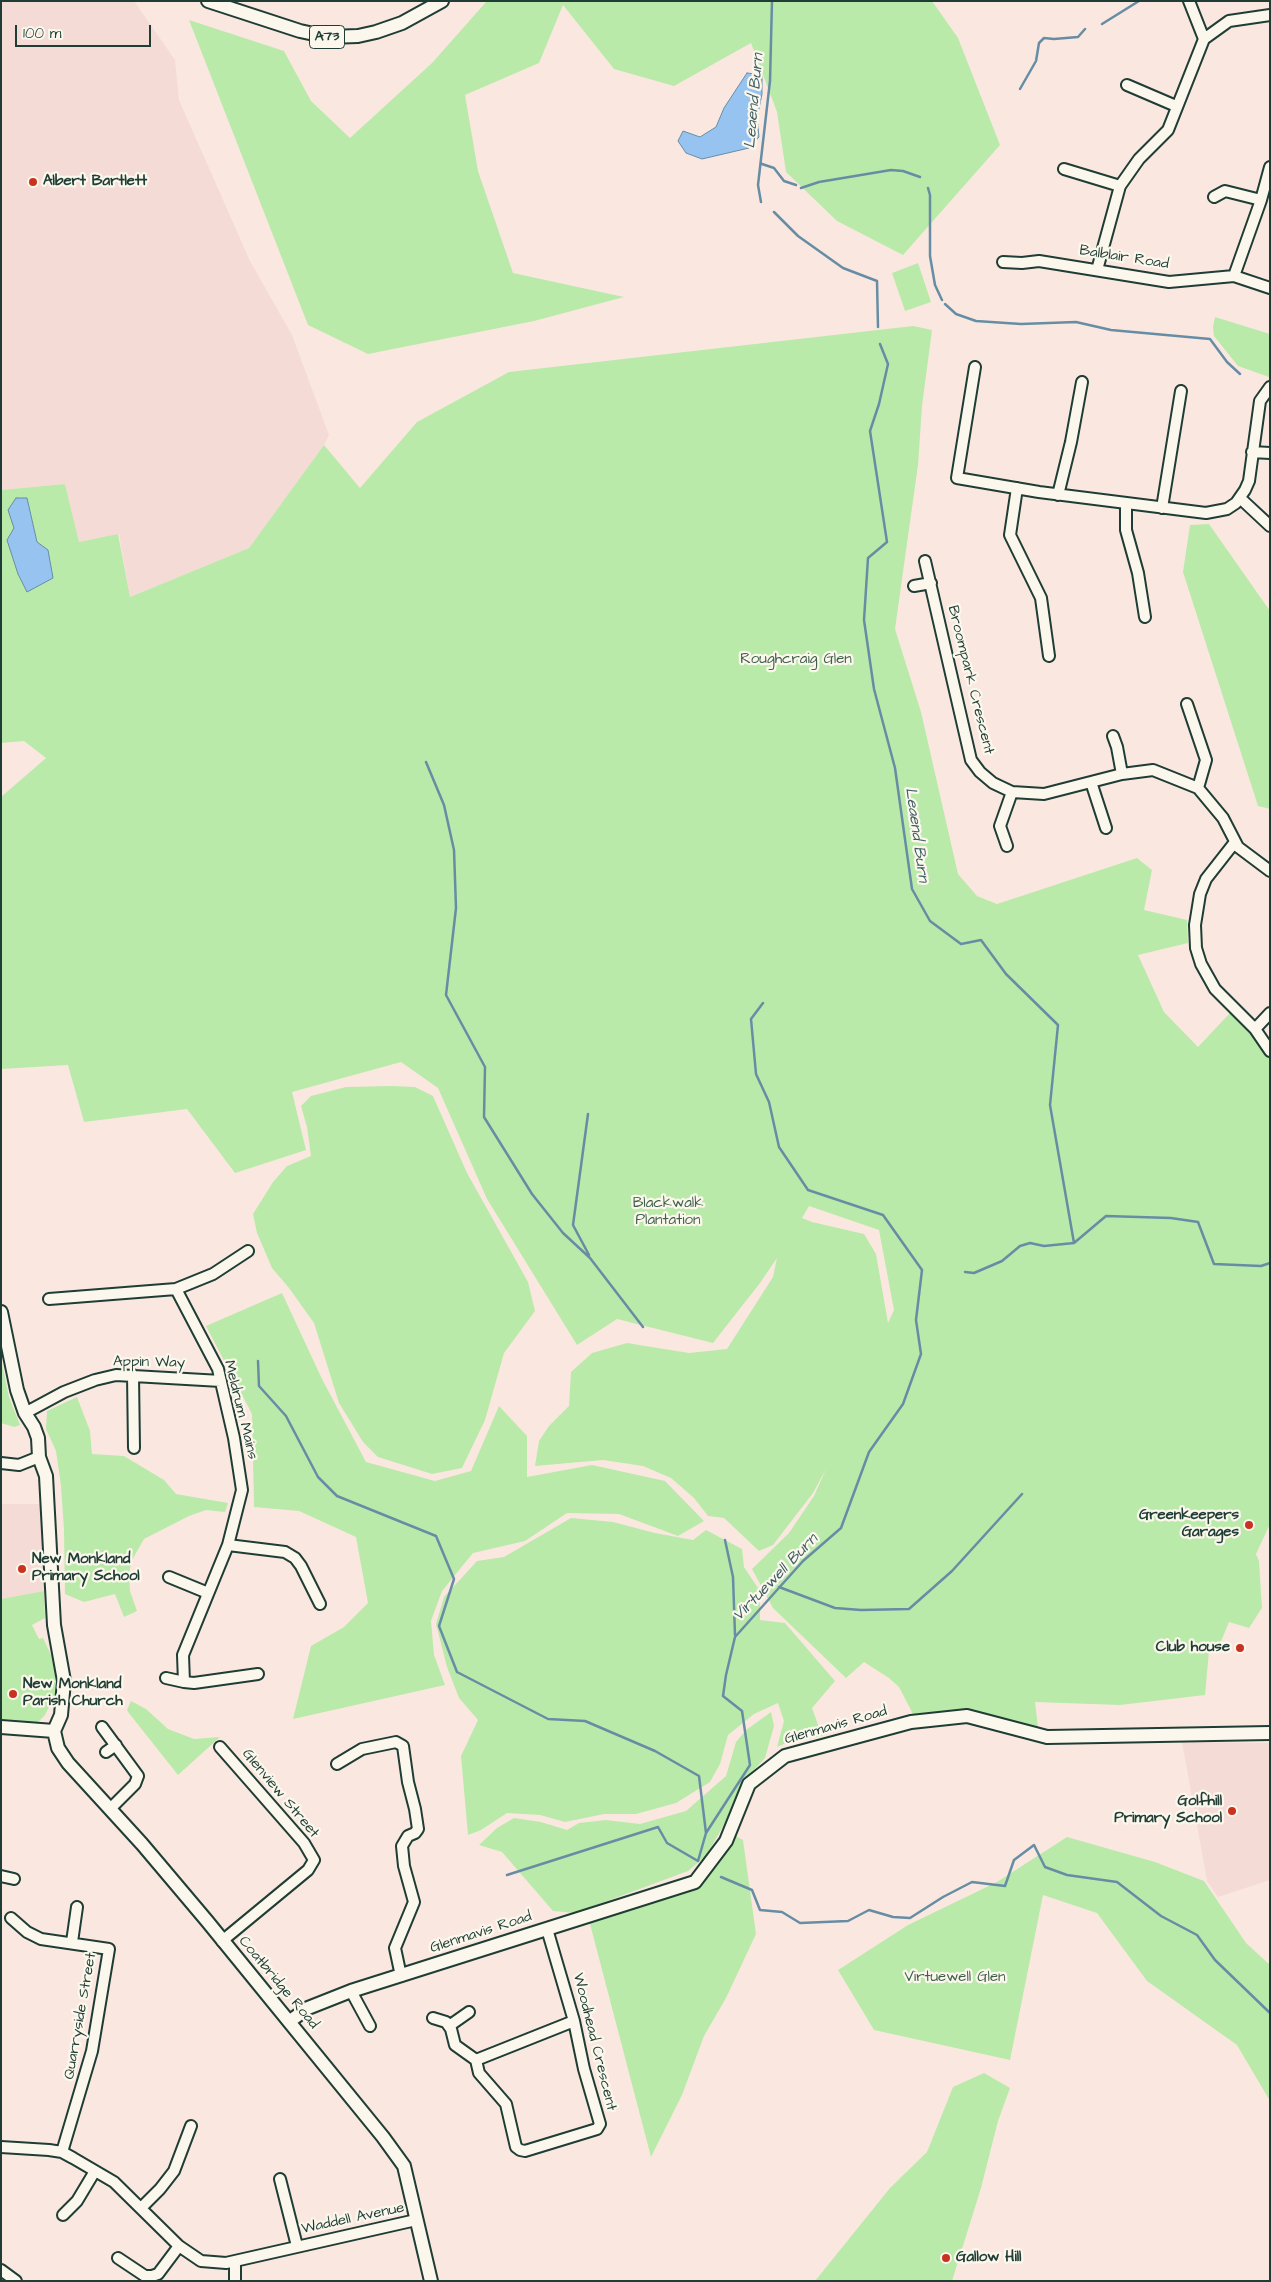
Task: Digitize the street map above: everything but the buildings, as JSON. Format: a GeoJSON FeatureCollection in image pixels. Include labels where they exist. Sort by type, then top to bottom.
{"type":"FeatureCollection","features":[{"type":"Feature","properties":{"kind":"main road","name":"A73"},"geometry":{"type":"LineString","coordinates":[[208,1],[300,31],[328,37],[358,36],[376,32],[402,22],[442,1]]}},
{"type":"Feature","properties":{"kind":"main road"},"geometry":{"type":"LineString","coordinates":[[1,1312],[17,1390],[25,1413],[36,1432],[39,1457],[46,1476],[54,1625],[64,1681],[61,1715],[54,1731],[1,1728]]}},
{"type":"Feature","properties":{"kind":"main road","name":"Glenmavis Road"},"geometry":{"type":"LineString","coordinates":[[290,2021],[308,2008],[351,1991],[695,1882],[726,1841],[749,1784],[785,1756],[911,1722],[967,1716],[1048,1737],[1270,1733]]}},
{"type":"Feature","properties":{"kind":"main road","name":"Coatbridge Road"},"geometry":{"type":"LineString","coordinates":[[54,1731],[58,1748],[68,1763],[146,1849],[290,2021],[333,2077],[384,2137],[404,2166],[432,2281]]}},
{"type":"Feature","properties":{"kind":"street"},"geometry":{"type":"LineString","coordinates":[[1189,1],[1204,39]]}},
{"type":"Feature","properties":{"kind":"street"},"geometry":{"type":"LineString","coordinates":[[1097,270],[1120,186],[1139,159],[1168,130],[1204,39],[1229,21],[1270,15]]}},
{"type":"Feature","properties":{"kind":"street"},"geometry":{"type":"LineString","coordinates":[[1127,85],[1176,106]]}},
{"type":"Feature","properties":{"kind":"street"},"geometry":{"type":"LineString","coordinates":[[1234,276],[1261,200],[1270,167]]}},
{"type":"Feature","properties":{"kind":"street"},"geometry":{"type":"LineString","coordinates":[[1064,169],[1120,186]]}},
{"type":"Feature","properties":{"kind":"street"},"geometry":{"type":"LineString","coordinates":[[1214,197],[1225,191],[1261,200]]}},
{"type":"Feature","properties":{"kind":"street","name":"Balblair Road"},"geometry":{"type":"LineString","coordinates":[[1003,262],[1022,263],[1039,260],[1169,282],[1234,276],[1270,288]]}},
{"type":"Feature","properties":{"kind":"street"},"geometry":{"type":"LineString","coordinates":[[975,367],[957,478],[1058,495],[1206,513],[1227,509],[1240,498],[1249,481],[1260,401],[1270,386]]}},
{"type":"Feature","properties":{"kind":"street"},"geometry":{"type":"LineString","coordinates":[[1058,495],[1071,442],[1082,382]]}},
{"type":"Feature","properties":{"kind":"street"},"geometry":{"type":"LineString","coordinates":[[1162,508],[1181,391]]}},
{"type":"Feature","properties":{"kind":"street"},"geometry":{"type":"LineString","coordinates":[[1252,452],[1270,453]]}},
{"type":"Feature","properties":{"kind":"street"},"geometry":{"type":"LineString","coordinates":[[1017,488],[1010,535],[1040,598],[1049,656]]}},
{"type":"Feature","properties":{"kind":"street"},"geometry":{"type":"LineString","coordinates":[[1240,498],[1270,526]]}},
{"type":"Feature","properties":{"kind":"street"},"geometry":{"type":"LineString","coordinates":[[1126,504],[1126,530],[1138,573],[1145,617]]}},
{"type":"Feature","properties":{"kind":"street","name":"Broompark Crescent"},"geometry":{"type":"LineString","coordinates":[[925,561],[971,760],[980,772],[993,783],[1012,792],[1044,794],[1122,774],[1153,770],[1198,788],[1223,818],[1238,847],[1270,871]]}},
{"type":"Feature","properties":{"kind":"street"},"geometry":{"type":"LineString","coordinates":[[914,586],[930,583]]}},
{"type":"Feature","properties":{"kind":"street"},"geometry":{"type":"LineString","coordinates":[[1187,704],[1206,760],[1198,788]]}},
{"type":"Feature","properties":{"kind":"street"},"geometry":{"type":"LineString","coordinates":[[1113,736],[1122,774]]}},
{"type":"Feature","properties":{"kind":"street"},"geometry":{"type":"LineString","coordinates":[[1091,782],[1106,828]]}},
{"type":"Feature","properties":{"kind":"street"},"geometry":{"type":"LineString","coordinates":[[1008,846],[1000,826],[1012,792]]}},
{"type":"Feature","properties":{"kind":"street"},"geometry":{"type":"LineString","coordinates":[[1235,842],[1206,878],[1200,894],[1195,925],[1196,948],[1201,964],[1215,989],[1255,1029],[1270,1051]]}},
{"type":"Feature","properties":{"kind":"street"},"geometry":{"type":"LineString","coordinates":[[1255,1029],[1270,1014]]}},
{"type":"Feature","properties":{"kind":"street"},"geometry":{"type":"LineString","coordinates":[[49,1299],[176,1290],[213,1274],[248,1251]]}},
{"type":"Feature","properties":{"kind":"street","name":"Meldrum Mains"},"geometry":{"type":"LineString","coordinates":[[176,1290],[218,1369],[234,1438],[242,1490],[228,1545],[183,1655],[184,1682]]}},
{"type":"Feature","properties":{"kind":"street","name":"Appin Way"},"geometry":{"type":"LineString","coordinates":[[25,1413],[64,1392],[116,1375],[221,1381]]}},
{"type":"Feature","properties":{"kind":"street"},"geometry":{"type":"LineString","coordinates":[[133,1375],[134,1448]]}},
{"type":"Feature","properties":{"kind":"street"},"geometry":{"type":"LineString","coordinates":[[1,1463],[19,1465],[39,1457]]}},
{"type":"Feature","properties":{"kind":"street"},"geometry":{"type":"LineString","coordinates":[[228,1545],[285,1552],[295,1558],[302,1566],[320,1604]]}},
{"type":"Feature","properties":{"kind":"street"},"geometry":{"type":"LineString","coordinates":[[169,1577],[208,1593]]}},
{"type":"Feature","properties":{"kind":"street"},"geometry":{"type":"LineString","coordinates":[[166,1678],[194,1683],[258,1674]]}},
{"type":"Feature","properties":{"kind":"street"},"geometry":{"type":"LineString","coordinates":[[102,1727],[138,1776],[135,1784],[110,1809]]}},
{"type":"Feature","properties":{"kind":"street"},"geometry":{"type":"LineString","coordinates":[[337,1764],[362,1749],[396,1742],[403,1746],[408,1782],[418,1828],[415,1833],[408,1836],[402,1846],[404,1866],[414,1902],[394,1948],[401,1976]]}},
{"type":"Feature","properties":{"kind":"street"},"geometry":{"type":"LineString","coordinates":[[106,1752],[116,1745]]}},
{"type":"Feature","properties":{"kind":"street","name":"Glenview Street"},"geometry":{"type":"LineString","coordinates":[[220,1747],[304,1843],[314,1860],[308,1870],[222,1941]]}},
{"type":"Feature","properties":{"kind":"street"},"geometry":{"type":"LineString","coordinates":[[1,1876],[14,1879]]}},
{"type":"Feature","properties":{"kind":"street","name":"Quarryside Street"},"geometry":{"type":"LineString","coordinates":[[72,1942],[77,1907]]}},
{"type":"Feature","properties":{"kind":"street","name":"Quarryside Street"},"geometry":{"type":"LineString","coordinates":[[11,1918],[27,1932],[40,1938],[109,1948],[92,2051],[62,2152]]}},
{"type":"Feature","properties":{"kind":"street","name":"Woodhead Crescent"},"geometry":{"type":"LineString","coordinates":[[476,2060],[479,2072],[506,2104],[516,2147],[520,2150],[525,2151],[593,2131],[600,2124],[584,2069],[574,2021],[547,1929]]}},
{"type":"Feature","properties":{"kind":"street"},"geometry":{"type":"LineString","coordinates":[[351,1991],[370,2026]]}},
{"type":"Feature","properties":{"kind":"street"},"geometry":{"type":"LineString","coordinates":[[449,2026],[469,2012]]}},
{"type":"Feature","properties":{"kind":"street"},"geometry":{"type":"LineString","coordinates":[[433,2018],[446,2022],[455,2045],[476,2060],[574,2021]]}},
{"type":"Feature","properties":{"kind":"street"},"geometry":{"type":"LineString","coordinates":[[141,2208],[160,2189],[174,2171],[191,2126]]}},
{"type":"Feature","properties":{"kind":"street","name":"Waddell Avenue"},"geometry":{"type":"LineString","coordinates":[[1,2147],[62,2152],[114,2182],[179,2246],[201,2260],[226,2263],[416,2220]]}},
{"type":"Feature","properties":{"kind":"street"},"geometry":{"type":"LineString","coordinates":[[63,2215],[77,2201],[95,2172]]}},
{"type":"Feature","properties":{"kind":"street","name":"Waddell Avenue"},"geometry":{"type":"LineString","coordinates":[[280,2179],[297,2246]]}},
{"type":"Feature","properties":{"kind":"street"},"geometry":{"type":"LineString","coordinates":[[118,2258],[145,2276],[152,2276],[158,2274],[179,2246]]}},
{"type":"Feature","properties":{"kind":"street"},"geometry":{"type":"LineString","coordinates":[[235,2261],[235,2281]]}},
{"type":"Feature","properties":{"kind":"street"},"geometry":{"type":"LineString","coordinates":[[1,2270],[16,2281]]}},
{"type":"Feature","properties":{"kind":"shaded area"},"geometry":{"type":"Polygon","coordinates":[[[1,1],[134,1],[175,60],[179,100],[250,261],[292,335],[329,435],[324,445],[249,548],[130,597],[119,534],[79,542],[65,484],[1,490],[1,1]]]}},
{"type":"Feature","properties":{"kind":"shaded area","name":"New Monkland Primary School"},"geometry":{"type":"Polygon","coordinates":[[[1,1504],[40,1504],[44,1591],[1,1599],[1,1504]]]}},
{"type":"Feature","properties":{"kind":"shaded area","name":"Golfhill Primary School"},"geometry":{"type":"Polygon","coordinates":[[[1182,1742],[1270,1743],[1270,1880],[1218,1897],[1207,1881],[1182,1742]]]}},
{"type":"Feature","properties":{"kind":"green space"},"geometry":{"type":"Polygon","coordinates":[[[487,1],[932,1],[958,38],[1000,145],[903,255],[837,221],[786,172],[777,112],[751,43],[674,86],[614,69],[563,5],[539,63],[465,95],[478,171],[513,273],[624,297],[534,321],[368,354],[308,325],[189,20],[284,51],[311,101],[350,138],[432,63],[487,1]]]}},
{"type":"Feature","properties":{"kind":"green space"},"geometry":{"type":"Polygon","coordinates":[[[918,263],[931,302],[905,311],[892,273],[918,263]]]}},
{"type":"Feature","properties":{"kind":"green space"},"geometry":{"type":"Polygon","coordinates":[[[1215,317],[1270,334],[1269,377],[1238,366],[1214,336],[1215,317]]]}},
{"type":"Feature","properties":{"kind":"green space"},"geometry":{"type":"Polygon","coordinates":[[[913,326],[932,330],[922,406],[918,465],[895,629],[921,712],[958,874],[977,896],[997,904],[1137,858],[1152,870],[1144,910],[1187,920],[1188,943],[1138,955],[1164,1012],[1198,1047],[1230,1013],[1256,1040],[1270,1059],[1270,1524],[1256,1554],[1259,1561],[1262,1608],[1249,1628],[1229,1622],[1217,1651],[1209,1651],[1205,1695],[1120,1705],[1035,1702],[1038,1727],[1032,1729],[914,1716],[899,1687],[889,1678],[864,1662],[846,1678],[773,1608],[752,1569],[789,1533],[814,1496],[826,1469],[813,1493],[773,1545],[759,1551],[724,1518],[708,1516],[694,1498],[671,1478],[643,1466],[603,1460],[535,1466],[539,1441],[549,1426],[569,1406],[571,1372],[592,1353],[627,1343],[689,1353],[727,1349],[773,1277],[777,1258],[713,1343],[617,1319],[577,1345],[487,1199],[438,1088],[401,1062],[292,1092],[306,1150],[235,1173],[187,1109],[84,1122],[68,1065],[1,1069],[1,797],[46,758],[24,741],[1,743],[1,490],[65,484],[79,542],[118,534],[130,597],[249,548],[324,445],[360,488],[417,422],[509,372],[913,326]],[[809,1206],[802,1218],[864,1234],[876,1254],[888,1323],[894,1310],[879,1230],[809,1206]]]}},
{"type":"Feature","properties":{"kind":"green space"},"geometry":{"type":"Polygon","coordinates":[[[1209,524],[1270,611],[1270,809],[1258,806],[1183,572],[1190,525],[1209,524]]]}},
{"type":"Feature","properties":{"kind":"green space"},"geometry":{"type":"Polygon","coordinates":[[[346,1087],[415,1087],[433,1096],[467,1173],[528,1282],[535,1311],[504,1353],[485,1420],[462,1468],[432,1474],[378,1457],[363,1442],[339,1403],[314,1323],[272,1268],[257,1233],[253,1214],[273,1182],[287,1166],[311,1156],[307,1127],[301,1106],[311,1096],[346,1087]]]}},
{"type":"Feature","properties":{"kind":"green space"},"geometry":{"type":"Polygon","coordinates":[[[282,1293],[322,1379],[366,1462],[435,1481],[471,1471],[499,1406],[527,1436],[527,1477],[592,1465],[665,1481],[704,1521],[678,1536],[619,1514],[567,1513],[525,1541],[473,1553],[442,1591],[431,1621],[434,1655],[445,1685],[293,1719],[311,1646],[344,1627],[368,1603],[356,1537],[299,1511],[254,1507],[252,1414],[206,1326],[282,1293]]]}},
{"type":"Feature","properties":{"kind":"green space"},"geometry":{"type":"Polygon","coordinates":[[[1,1359],[9,1397],[20,1425],[14,1427],[1,1423],[1,1359]]]}},
{"type":"Feature","properties":{"kind":"green space"},"geometry":{"type":"Polygon","coordinates":[[[77,1397],[90,1431],[92,1454],[124,1456],[164,1480],[176,1494],[228,1503],[225,1512],[206,1510],[189,1516],[144,1539],[132,1560],[129,1573],[130,1591],[137,1611],[124,1617],[115,1594],[84,1602],[65,1594],[61,1486],[56,1451],[46,1429],[47,1411],[77,1397]]]}},
{"type":"Feature","properties":{"kind":"green space"},"geometry":{"type":"Polygon","coordinates":[[[571,1518],[613,1522],[655,1533],[693,1540],[706,1530],[742,1549],[744,1567],[760,1591],[760,1620],[785,1623],[835,1681],[812,1708],[822,1736],[791,1741],[777,1747],[784,1721],[778,1703],[754,1714],[728,1735],[720,1764],[710,1782],[676,1803],[636,1814],[604,1814],[565,1822],[540,1815],[507,1813],[481,1830],[468,1835],[461,1756],[478,1720],[459,1698],[447,1667],[436,1624],[444,1597],[477,1561],[504,1557],[571,1518]]]}},
{"type":"Feature","properties":{"kind":"green space"},"geometry":{"type":"Polygon","coordinates":[[[44,1591],[45,1618],[32,1625],[39,1639],[43,1638],[51,1655],[55,1668],[55,1695],[45,1715],[38,1722],[27,1726],[1,1722],[1,1599],[44,1591]]]}},
{"type":"Feature","properties":{"kind":"green space"},"geometry":{"type":"Polygon","coordinates":[[[131,1701],[146,1709],[168,1729],[194,1739],[220,1737],[178,1775],[128,1712],[131,1701]]]}},
{"type":"Feature","properties":{"kind":"green space"},"geometry":{"type":"Polygon","coordinates":[[[771,1712],[774,1726],[765,1758],[750,1774],[737,1793],[726,1821],[706,1856],[688,1871],[575,1913],[553,1911],[502,1852],[479,1845],[497,1828],[514,1818],[541,1822],[567,1830],[579,1823],[606,1820],[640,1824],[686,1811],[726,1776],[736,1742],[746,1730],[771,1712]]]}},
{"type":"Feature","properties":{"kind":"green space"},"geometry":{"type":"Polygon","coordinates":[[[734,1835],[743,1840],[756,1934],[726,1998],[704,2036],[682,2095],[651,2157],[589,1920],[643,1905],[691,1888],[734,1835]]]}},
{"type":"Feature","properties":{"kind":"green space","name":"Virtuewell Glen"},"geometry":{"type":"Polygon","coordinates":[[[1067,1837],[1155,1862],[1204,1881],[1246,1943],[1270,1965],[1270,2101],[1237,2045],[1147,1981],[1097,1913],[1043,1895],[1010,2060],[874,2030],[838,1970],[908,1925],[997,1882],[1067,1837]]]}},
{"type":"Feature","properties":{"kind":"green space"},"geometry":{"type":"Polygon","coordinates":[[[984,2073],[1010,2088],[998,2121],[981,2188],[952,2281],[815,2281],[890,2188],[927,2152],[953,2087],[984,2073]]]}},
{"type":"Feature","properties":{"kind":"water"},"geometry":{"type":"Polygon","coordinates":[[[747,73],[762,75],[762,94],[757,118],[759,137],[749,148],[702,159],[686,153],[678,141],[683,131],[700,137],[716,127],[724,108],[747,73]]]}},
{"type":"Feature","properties":{"kind":"water"},"geometry":{"type":"Polygon","coordinates":[[[16,498],[27,498],[37,542],[48,550],[53,578],[27,592],[18,574],[7,540],[14,528],[8,510],[16,498]]]}},
{"type":"Feature","properties":{"kind":"waterway","name":"Leaend Burn"},"geometry":{"type":"LineString","coordinates":[[761,202],[758,185],[770,81],[772,1]]}},
{"type":"Feature","properties":{"kind":"waterway"},"geometry":{"type":"LineString","coordinates":[[1102,24],[1139,1]]}},
{"type":"Feature","properties":{"kind":"waterway"},"geometry":{"type":"LineString","coordinates":[[1020,89],[1036,61],[1039,43],[1044,38],[1078,37],[1085,29]]}},
{"type":"Feature","properties":{"kind":"waterway"},"geometry":{"type":"LineString","coordinates":[[762,164],[774,168],[784,181],[796,185]]}},
{"type":"Feature","properties":{"kind":"waterway"},"geometry":{"type":"LineString","coordinates":[[801,188],[819,182],[891,170],[903,171],[920,177]]}},
{"type":"Feature","properties":{"kind":"waterway"},"geometry":{"type":"LineString","coordinates":[[928,188],[930,195],[930,256],[935,285],[942,300]]}},
{"type":"Feature","properties":{"kind":"waterway","name":"Leaend Burn"},"geometry":{"type":"LineString","coordinates":[[774,212],[798,236],[843,268],[877,281],[878,327]]}},
{"type":"Feature","properties":{"kind":"waterway"},"geometry":{"type":"LineString","coordinates":[[945,304],[956,314],[976,321],[1021,324],[1076,322],[1111,330],[1210,339],[1227,362],[1240,374]]}},
{"type":"Feature","properties":{"kind":"waterway","name":"Leaend Burn"},"geometry":{"type":"LineString","coordinates":[[880,344],[888,364],[879,404],[870,431],[887,542],[868,558],[864,620],[874,689],[895,768],[912,889],[930,921],[961,944],[981,940],[1006,974],[1058,1025],[1050,1105],[1074,1243],[1106,1216],[1171,1218],[1198,1222],[1214,1264],[1261,1266],[1270,1263]]}},
{"type":"Feature","properties":{"kind":"waterway"},"geometry":{"type":"LineString","coordinates":[[426,762],[444,805],[454,850],[456,908],[446,995],[485,1067],[484,1117],[532,1194],[563,1233],[590,1258],[643,1327]]}},
{"type":"Feature","properties":{"kind":"waterway","name":"Virtuewell Burn"},"geometry":{"type":"LineString","coordinates":[[507,1875],[658,1827],[667,1843],[698,1861],[706,1833],[750,1765],[742,1711],[723,1696],[735,1637],[803,1561],[841,1528],[869,1452],[903,1404],[921,1354],[916,1320],[922,1270],[883,1215],[808,1190],[779,1147],[769,1102],[756,1074],[751,1019],[763,1003]]}},
{"type":"Feature","properties":{"kind":"waterway"},"geometry":{"type":"LineString","coordinates":[[588,1114],[573,1225],[589,1255]]}},
{"type":"Feature","properties":{"kind":"waterway"},"geometry":{"type":"LineString","coordinates":[[965,1272],[974,1273],[1002,1261],[1020,1246],[1030,1243],[1044,1246],[1074,1243]]}},
{"type":"Feature","properties":{"kind":"waterway"},"geometry":{"type":"LineString","coordinates":[[258,1361],[259,1386],[286,1416],[318,1477],[337,1496],[436,1536],[454,1579],[439,1626],[457,1672],[548,1719],[585,1721],[655,1751],[699,1776],[706,1833]]}},
{"type":"Feature","properties":{"kind":"waterway"},"geometry":{"type":"LineString","coordinates":[[779,1587],[835,1608],[861,1610],[909,1609],[952,1571],[1022,1494]]}},
{"type":"Feature","properties":{"kind":"waterway"},"geometry":{"type":"LineString","coordinates":[[725,1540],[733,1577],[735,1635]]}},
{"type":"Feature","properties":{"kind":"waterway","name":"Virtuewell Burn"},"geometry":{"type":"LineString","coordinates":[[721,1877],[752,1890],[760,1910],[782,1912],[800,1923],[848,1921],[869,1910],[893,1917],[910,1918],[943,1897],[972,1882],[1005,1886],[1014,1860],[1034,1845],[1045,1867],[1067,1875],[1117,1882],[1161,1916],[1197,1935],[1215,1960],[1270,2013]]}},
{"type":"Feature","properties":{"kind":"place","name":"Albert Bartlett"},"geometry":{"type":"Point","coordinates":[33,182]}},
{"type":"Feature","properties":{"kind":"place","name":"Greenkeepers Garages"},"geometry":{"type":"Point","coordinates":[1249,1525]}},
{"type":"Feature","properties":{"kind":"place","name":"New Monkland Primary School"},"geometry":{"type":"Point","coordinates":[22,1569]}},
{"type":"Feature","properties":{"kind":"place","name":"Club house"},"geometry":{"type":"Point","coordinates":[1240,1648]}},
{"type":"Feature","properties":{"kind":"place","name":"New Monkland Parish Church"},"geometry":{"type":"Point","coordinates":[13,1694]}},
{"type":"Feature","properties":{"kind":"place","name":"Golfhill Primary School"},"geometry":{"type":"Point","coordinates":[1232,1811]}},
{"type":"Feature","properties":{"kind":"place","name":"Gallow Hill"},"geometry":{"type":"Point","coordinates":[946,2258]}},
{"type":"Feature","properties":{"kind":"park label","name":"Roughcraig Glen"},"geometry":{"type":"Point","coordinates":[796,660]}},
{"type":"Feature","properties":{"kind":"park label","name":"Blackwalk Plantation"},"geometry":{"type":"Point","coordinates":[668,1212]}}]}
